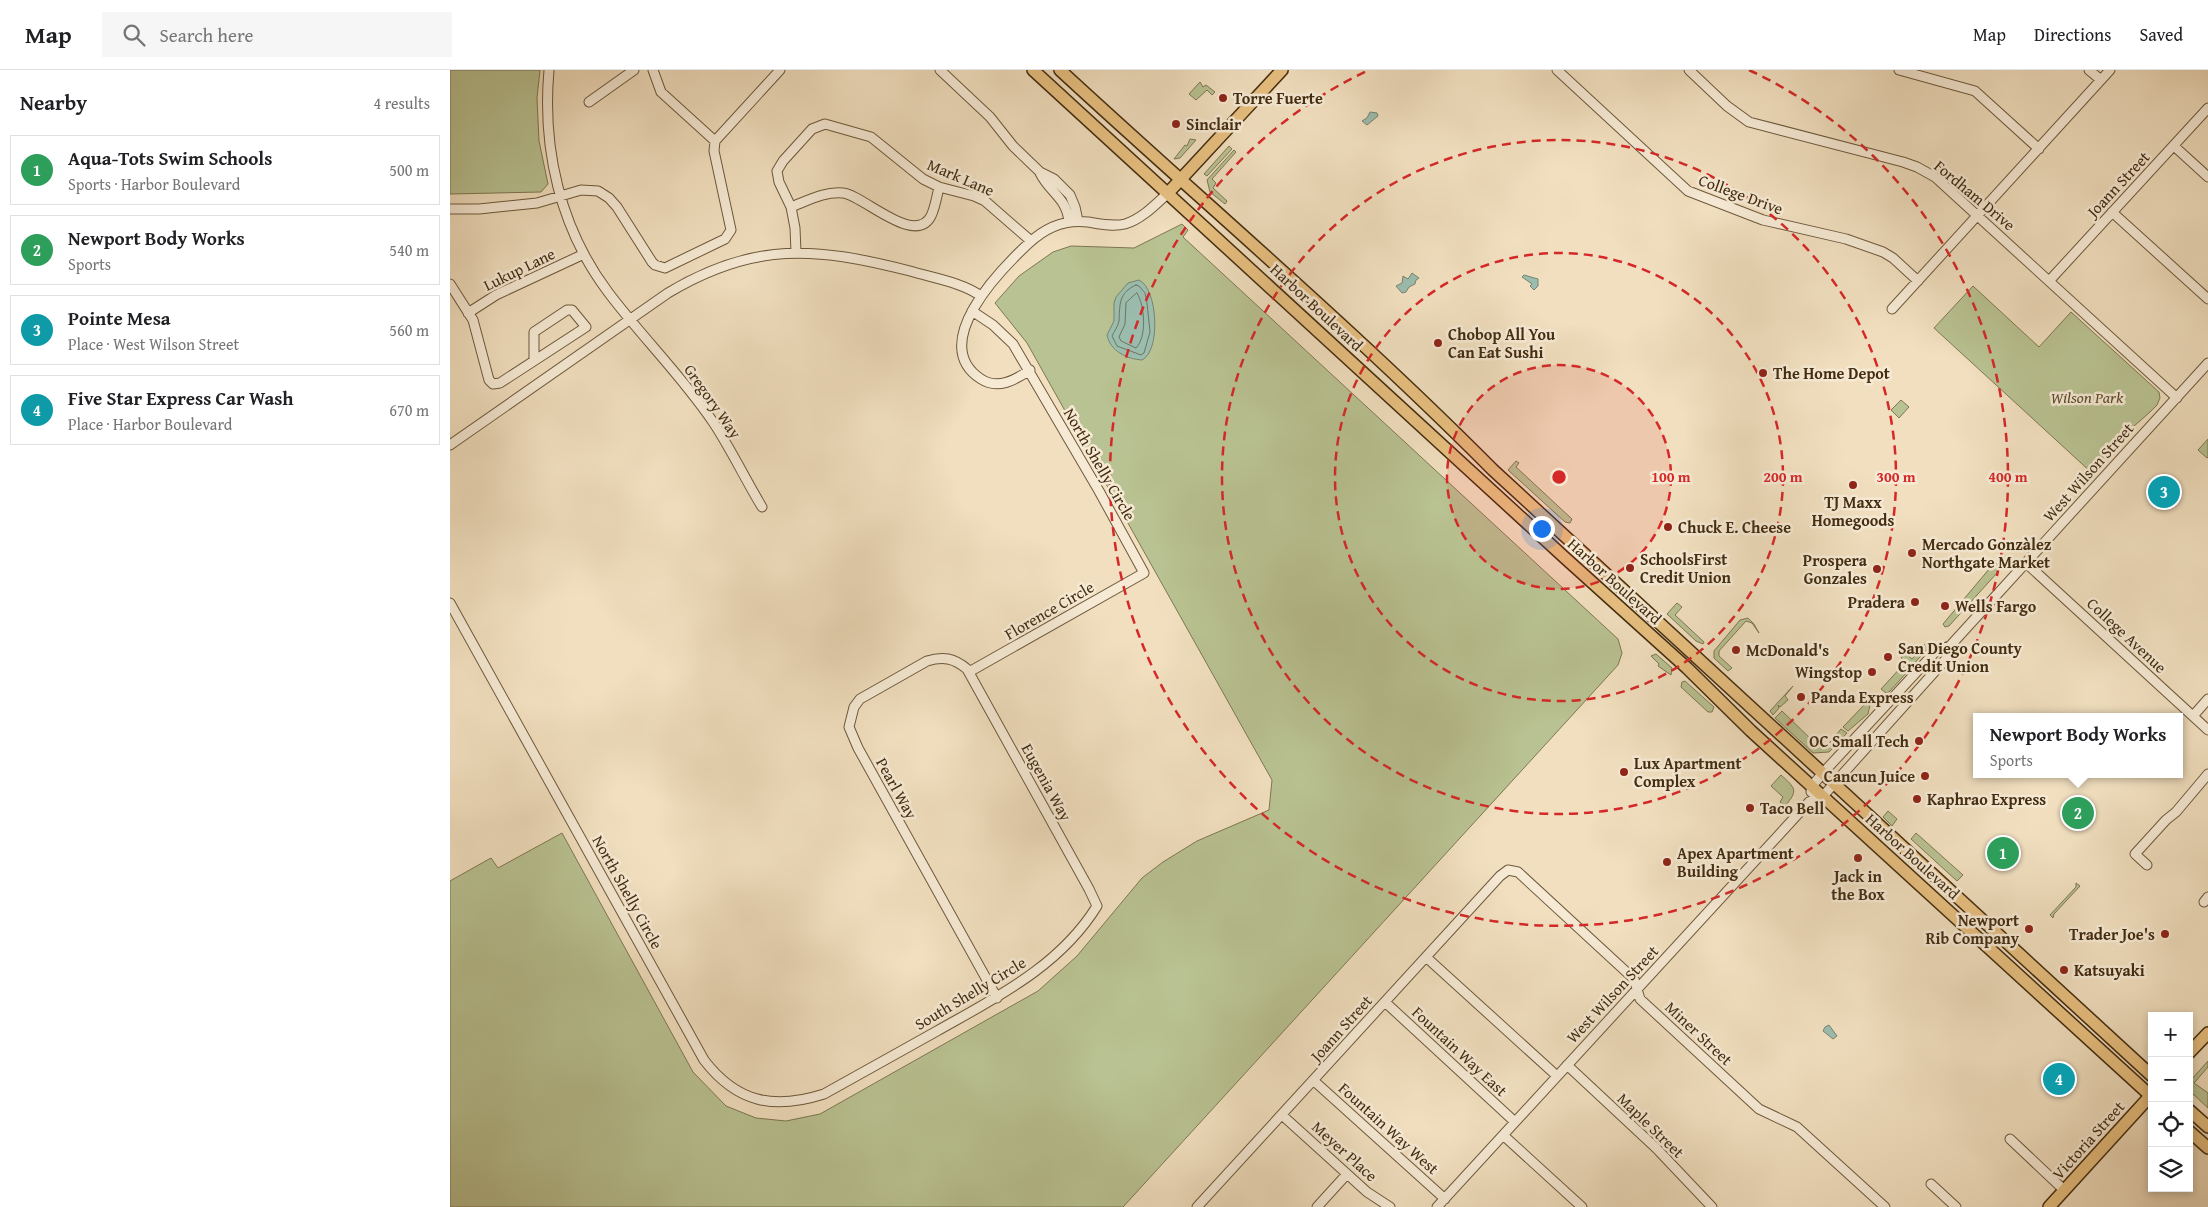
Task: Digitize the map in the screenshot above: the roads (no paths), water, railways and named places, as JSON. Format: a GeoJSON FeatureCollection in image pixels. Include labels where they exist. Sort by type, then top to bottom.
{"type":"FeatureCollection","features":[{"type":"Feature","properties":{"kind":"main road","name":"Harbor Boulevard"},"geometry":{"type":"LineString","coordinates":[[1034,70],[1687,668],[1751,731],[2148,1093]]}},
{"type":"Feature","properties":{"kind":"main road","name":"Harbor Boulevard"},"geometry":{"type":"LineString","coordinates":[[1060,70],[1330,315],[1493,470],[1833,785],[2148,1072]]}},
{"type":"Feature","properties":{"kind":"main road"},"geometry":{"type":"LineString","coordinates":[[1168,193],[1281,70]]}},
{"type":"Feature","properties":{"kind":"main road"},"geometry":{"type":"LineString","coordinates":[[2193,1049],[2208,1033]]}},
{"type":"Feature","properties":{"kind":"main road","name":"Victoria Street"},"geometry":{"type":"LineString","coordinates":[[2049,1207],[2148,1099]]}},
{"type":"Feature","properties":{"kind":"main road"},"geometry":{"type":"LineString","coordinates":[[2193,1114],[2208,1127]]}},
{"type":"Feature","properties":{"kind":"main road"},"geometry":{"type":"LineString","coordinates":[[2193,1135],[2208,1148]]}},
{"type":"Feature","properties":{"kind":"street","name":"Gregory Way"},"geometry":{"type":"LineString","coordinates":[[549,70],[547,92],[549,139],[559,196],[584,254],[607,291],[713,422],[762,507]]}},
{"type":"Feature","properties":{"kind":"street"},"geometry":{"type":"LineString","coordinates":[[589,102],[634,70]]}},
{"type":"Feature","properties":{"kind":"street"},"geometry":{"type":"LineString","coordinates":[[653,70],[661,92],[715,141]]}},
{"type":"Feature","properties":{"kind":"street"},"geometry":{"type":"LineString","coordinates":[[450,209],[479,209],[537,203],[589,190],[604,195],[616,208],[652,262],[659,267],[670,267],[725,239],[729,235],[731,230],[714,151],[715,141],[780,70]]}},
{"type":"Feature","properties":{"kind":"street"},"geometry":{"type":"LineString","coordinates":[[940,70],[990,117],[1013,146],[1040,172],[1054,179],[1073,222]]}},
{"type":"Feature","properties":{"kind":"street","name":"College Drive"},"geometry":{"type":"LineString","coordinates":[[1557,70],[1688,191],[1763,220],[1846,239],[1883,252],[1918,280]]}},
{"type":"Feature","properties":{"kind":"street","name":"Fordham Drive"},"geometry":{"type":"LineString","coordinates":[[1689,70],[1727,106],[1748,122],[1917,167],[1940,181],[2177,398]]}},
{"type":"Feature","properties":{"kind":"street"},"geometry":{"type":"LineString","coordinates":[[1899,70],[1976,92],[2039,149]]}},
{"type":"Feature","properties":{"kind":"street"},"geometry":{"type":"LineString","coordinates":[[2089,70],[2101,80]]}},
{"type":"Feature","properties":{"kind":"street"},"geometry":{"type":"LineString","coordinates":[[1892,309],[2110,70]]}},
{"type":"Feature","properties":{"kind":"street","name":"Joann Street"},"geometry":{"type":"LineString","coordinates":[[2050,280],[2208,108]]}},
{"type":"Feature","properties":{"kind":"street","name":"Mark Lane"},"geometry":{"type":"LineString","coordinates":[[796,252],[795,228],[791,207],[779,182],[777,171],[783,161],[812,128],[825,124],[871,136],[918,176],[940,187],[974,196],[984,201],[1031,241]]}},
{"type":"Feature","properties":{"kind":"street"},"geometry":{"type":"LineString","coordinates":[[2174,146],[2208,177]]}},
{"type":"Feature","properties":{"kind":"street"},"geometry":{"type":"LineString","coordinates":[[791,207],[822,195],[842,193],[859,198],[891,219],[914,226],[924,224],[930,217],[940,187]]}},
{"type":"Feature","properties":{"kind":"street"},"geometry":{"type":"LineString","coordinates":[[1030,370],[1007,383],[994,383],[984,381],[965,364],[960,346],[963,333],[981,296],[1031,241],[1048,229],[1073,222],[1110,225],[1126,223],[1142,215],[1168,193]]}},
{"type":"Feature","properties":{"kind":"street"},"geometry":{"type":"LineString","coordinates":[[2112,212],[2208,300]]}},
{"type":"Feature","properties":{"kind":"street"},"geometry":{"type":"LineString","coordinates":[[450,445],[630,319],[694,277],[744,259],[796,252],[849,257],[949,282],[981,296]]}},
{"type":"Feature","properties":{"kind":"street","name":"Lukup Lane"},"geometry":{"type":"LineString","coordinates":[[468,313],[496,294],[584,254]]}},
{"type":"Feature","properties":{"kind":"street"},"geometry":{"type":"LineString","coordinates":[[450,284],[473,320],[489,380],[493,384],[500,383],[586,327],[572,310],[567,310],[534,332],[534,360]]}},
{"type":"Feature","properties":{"kind":"street","name":"North Shelly Circle"},"geometry":{"type":"LineString","coordinates":[[972,312],[994,325],[1004,335],[1030,370],[1144,573]]}},
{"type":"Feature","properties":{"kind":"street","name":"West Wilson Street"},"geometry":{"type":"LineString","coordinates":[[1437,1207],[1809,802],[1823,796],[1946,659],[1950,646],[2208,363]]}},
{"type":"Feature","properties":{"kind":"street","name":"College Avenue"},"geometry":{"type":"LineString","coordinates":[[2026,563],[2208,730]]}},
{"type":"Feature","properties":{"kind":"street","name":"Florence Circle"},"geometry":{"type":"LineString","coordinates":[[969,672],[1144,573]]}},
{"type":"Feature","properties":{"kind":"street","name":"North Shelly Circle"},"geometry":{"type":"LineString","coordinates":[[450,603],[704,1060],[714,1073],[746,1095],[760,1100],[780,1103],[810,1098],[840,1085]]}},
{"type":"Feature","properties":{"kind":"street","name":"West Wilson Street"},"geometry":{"type":"LineString","coordinates":[[1809,802],[1812,786],[1822,774],[1937,650],[1950,646]]}},
{"type":"Feature","properties":{"kind":"street","name":"Pearl Way"},"geometry":{"type":"LineString","coordinates":[[969,672],[955,659],[935,658],[927,661],[860,699],[851,714],[849,727],[862,755],[997,998]]}},
{"type":"Feature","properties":{"kind":"street","name":"Eugenia Way"},"geometry":{"type":"LineString","coordinates":[[969,672],[1097,906]]}},
{"type":"Feature","properties":{"kind":"street"},"geometry":{"type":"LineString","coordinates":[[2193,716],[2208,699]]}},
{"type":"Feature","properties":{"kind":"street"},"geometry":{"type":"LineString","coordinates":[[2147,865],[2134,854],[2176,812],[2208,774]]}},
{"type":"Feature","properties":{"kind":"street","name":"Joann Street"},"geometry":{"type":"LineString","coordinates":[[1197,1207],[1500,876],[1508,870]]}},
{"type":"Feature","properties":{"kind":"street","name":"Miner Street"},"geometry":{"type":"LineString","coordinates":[[1508,870],[1518,872],[1634,978],[1640,999],[1759,1109],[1797,1127],[1885,1207]]}},
{"type":"Feature","properties":{"kind":"street","name":"South Shelly Circle"},"geometry":{"type":"LineString","coordinates":[[840,1085],[997,998],[1029,978],[1061,951],[1097,906]]}},
{"type":"Feature","properties":{"kind":"street"},"geometry":{"type":"LineString","coordinates":[[1426,957],[1558,1076]]}},
{"type":"Feature","properties":{"kind":"street","name":"Fountain Way East"},"geometry":{"type":"LineString","coordinates":[[1385,1002],[1515,1122]]}},
{"type":"Feature","properties":{"kind":"street","name":"Maple Street"},"geometry":{"type":"LineString","coordinates":[[1567,1065],[1656,1148],[1712,1207]]}},
{"type":"Feature","properties":{"kind":"street","name":"Fountain Way West"},"geometry":{"type":"LineString","coordinates":[[1313,1080],[1445,1199]]}},
{"type":"Feature","properties":{"kind":"street","name":"Meyer Place"},"geometry":{"type":"LineString","coordinates":[[1282,1115],[1367,1192],[1390,1207]]}},
{"type":"Feature","properties":{"kind":"street"},"geometry":{"type":"LineString","coordinates":[[1503,1135],[1582,1207]]}},
{"type":"Feature","properties":{"kind":"street"},"geometry":{"type":"LineString","coordinates":[[2010,1139],[2064,1190]]}},
{"type":"Feature","properties":{"kind":"street"},"geometry":{"type":"LineString","coordinates":[[1317,1207],[1347,1174]]}},
{"type":"Feature","properties":{"kind":"street"},"geometry":{"type":"LineString","coordinates":[[1931,1184],[1956,1207]]}},
{"type":"Feature","properties":{"kind":"water"},"geometry":{"type":"Polygon","coordinates":[[[1370,112],[1377,113],[1378,116],[1367,125],[1362,121],[1367,118],[1370,112]]]}},
{"type":"Feature","properties":{"kind":"water"},"geometry":{"type":"Polygon","coordinates":[[[1412,273],[1419,278],[1406,292],[1402,293],[1396,286],[1402,283],[1403,276],[1408,279],[1412,273]]]}},
{"type":"Feature","properties":{"kind":"water"},"geometry":{"type":"Polygon","coordinates":[[[1524,275],[1538,279],[1538,286],[1534,290],[1530,286],[1532,284],[1522,277],[1524,275]]]}},
{"type":"Feature","properties":{"kind":"water"},"geometry":{"type":"Polygon","coordinates":[[[1139,280],[1150,295],[1155,320],[1152,345],[1148,354],[1142,360],[1125,356],[1115,350],[1107,335],[1114,321],[1116,297],[1128,283],[1139,280]]]}},
{"type":"Feature","properties":{"kind":"water"},"geometry":{"type":"Polygon","coordinates":[[[1829,1025],[1837,1036],[1833,1039],[1823,1031],[1829,1025]]]}},
{"type":"Feature","properties":{"kind":"place","name":"Torre Fuerte"},"geometry":{"type":"Point","coordinates":[1223,98]}},
{"type":"Feature","properties":{"kind":"place","name":"Sinclair"},"geometry":{"type":"Point","coordinates":[1176,124]}},
{"type":"Feature","properties":{"kind":"place","name":"Chobop All You Can Eat Sushi"},"geometry":{"type":"Point","coordinates":[1438,343]}},
{"type":"Feature","properties":{"kind":"place","name":"The Home Depot"},"geometry":{"type":"Point","coordinates":[1763,373]}},
{"type":"Feature","properties":{"kind":"place","name":"TJ Maxx Homegoods"},"geometry":{"type":"Point","coordinates":[1853,485]}},
{"type":"Feature","properties":{"kind":"place","name":"Pointe Mesa"},"geometry":{"type":"Point","coordinates":[2164,492]}},
{"type":"Feature","properties":{"kind":"place","name":"Chuck E. Cheese"},"geometry":{"type":"Point","coordinates":[1668,527]}},
{"type":"Feature","properties":{"kind":"place","name":"Mercado Gonzàlez Northgate Market"},"geometry":{"type":"Point","coordinates":[1912,553]}},
{"type":"Feature","properties":{"kind":"place","name":"SchoolsFirst Credit Union"},"geometry":{"type":"Point","coordinates":[1630,568]}},
{"type":"Feature","properties":{"kind":"place","name":"Prospera Gonzales"},"geometry":{"type":"Point","coordinates":[1877,569]}},
{"type":"Feature","properties":{"kind":"place","name":"Pradera"},"geometry":{"type":"Point","coordinates":[1915,602]}},
{"type":"Feature","properties":{"kind":"place","name":"Wells Fargo"},"geometry":{"type":"Point","coordinates":[1945,606]}},
{"type":"Feature","properties":{"kind":"place","name":"McDonald's"},"geometry":{"type":"Point","coordinates":[1736,650]}},
{"type":"Feature","properties":{"kind":"place","name":"San Diego County Credit Union"},"geometry":{"type":"Point","coordinates":[1888,657]}},
{"type":"Feature","properties":{"kind":"place","name":"Wingstop"},"geometry":{"type":"Point","coordinates":[1872,672]}},
{"type":"Feature","properties":{"kind":"place","name":"Panda Express"},"geometry":{"type":"Point","coordinates":[1801,697]}},
{"type":"Feature","properties":{"kind":"place","name":"OC Small Tech"},"geometry":{"type":"Point","coordinates":[1919,741]}},
{"type":"Feature","properties":{"kind":"place","name":"Lux Apartment Complex"},"geometry":{"type":"Point","coordinates":[1624,772]}},
{"type":"Feature","properties":{"kind":"place","name":"Cancun Juice"},"geometry":{"type":"Point","coordinates":[1925,776]}},
{"type":"Feature","properties":{"kind":"place","name":"Kaphrao Express"},"geometry":{"type":"Point","coordinates":[1917,799]}},
{"type":"Feature","properties":{"kind":"place","name":"Taco Bell"},"geometry":{"type":"Point","coordinates":[1750,808]}},
{"type":"Feature","properties":{"kind":"place","name":"Newport Body Works"},"geometry":{"type":"Point","coordinates":[2078,813]}},
{"type":"Feature","properties":{"kind":"place","name":"Aqua-Tots Swim Schools"},"geometry":{"type":"Point","coordinates":[2003,853]}},
{"type":"Feature","properties":{"kind":"place","name":"Jack in the Box"},"geometry":{"type":"Point","coordinates":[1858,858]}},
{"type":"Feature","properties":{"kind":"place","name":"Apex Apartment Building"},"geometry":{"type":"Point","coordinates":[1667,862]}},
{"type":"Feature","properties":{"kind":"place","name":"Newport Rib Company"},"geometry":{"type":"Point","coordinates":[2029,929]}},
{"type":"Feature","properties":{"kind":"place","name":"Trader Joe's"},"geometry":{"type":"Point","coordinates":[2165,934]}},
{"type":"Feature","properties":{"kind":"place","name":"Katsuyaki"},"geometry":{"type":"Point","coordinates":[2064,970]}},
{"type":"Feature","properties":{"kind":"place","name":"Five Star Express Car Wash"},"geometry":{"type":"Point","coordinates":[2059,1079]}},
{"type":"Feature","properties":{"kind":"park label","name":"Wilson Park"},"geometry":{"type":"Point","coordinates":[2087,397]}}]}
